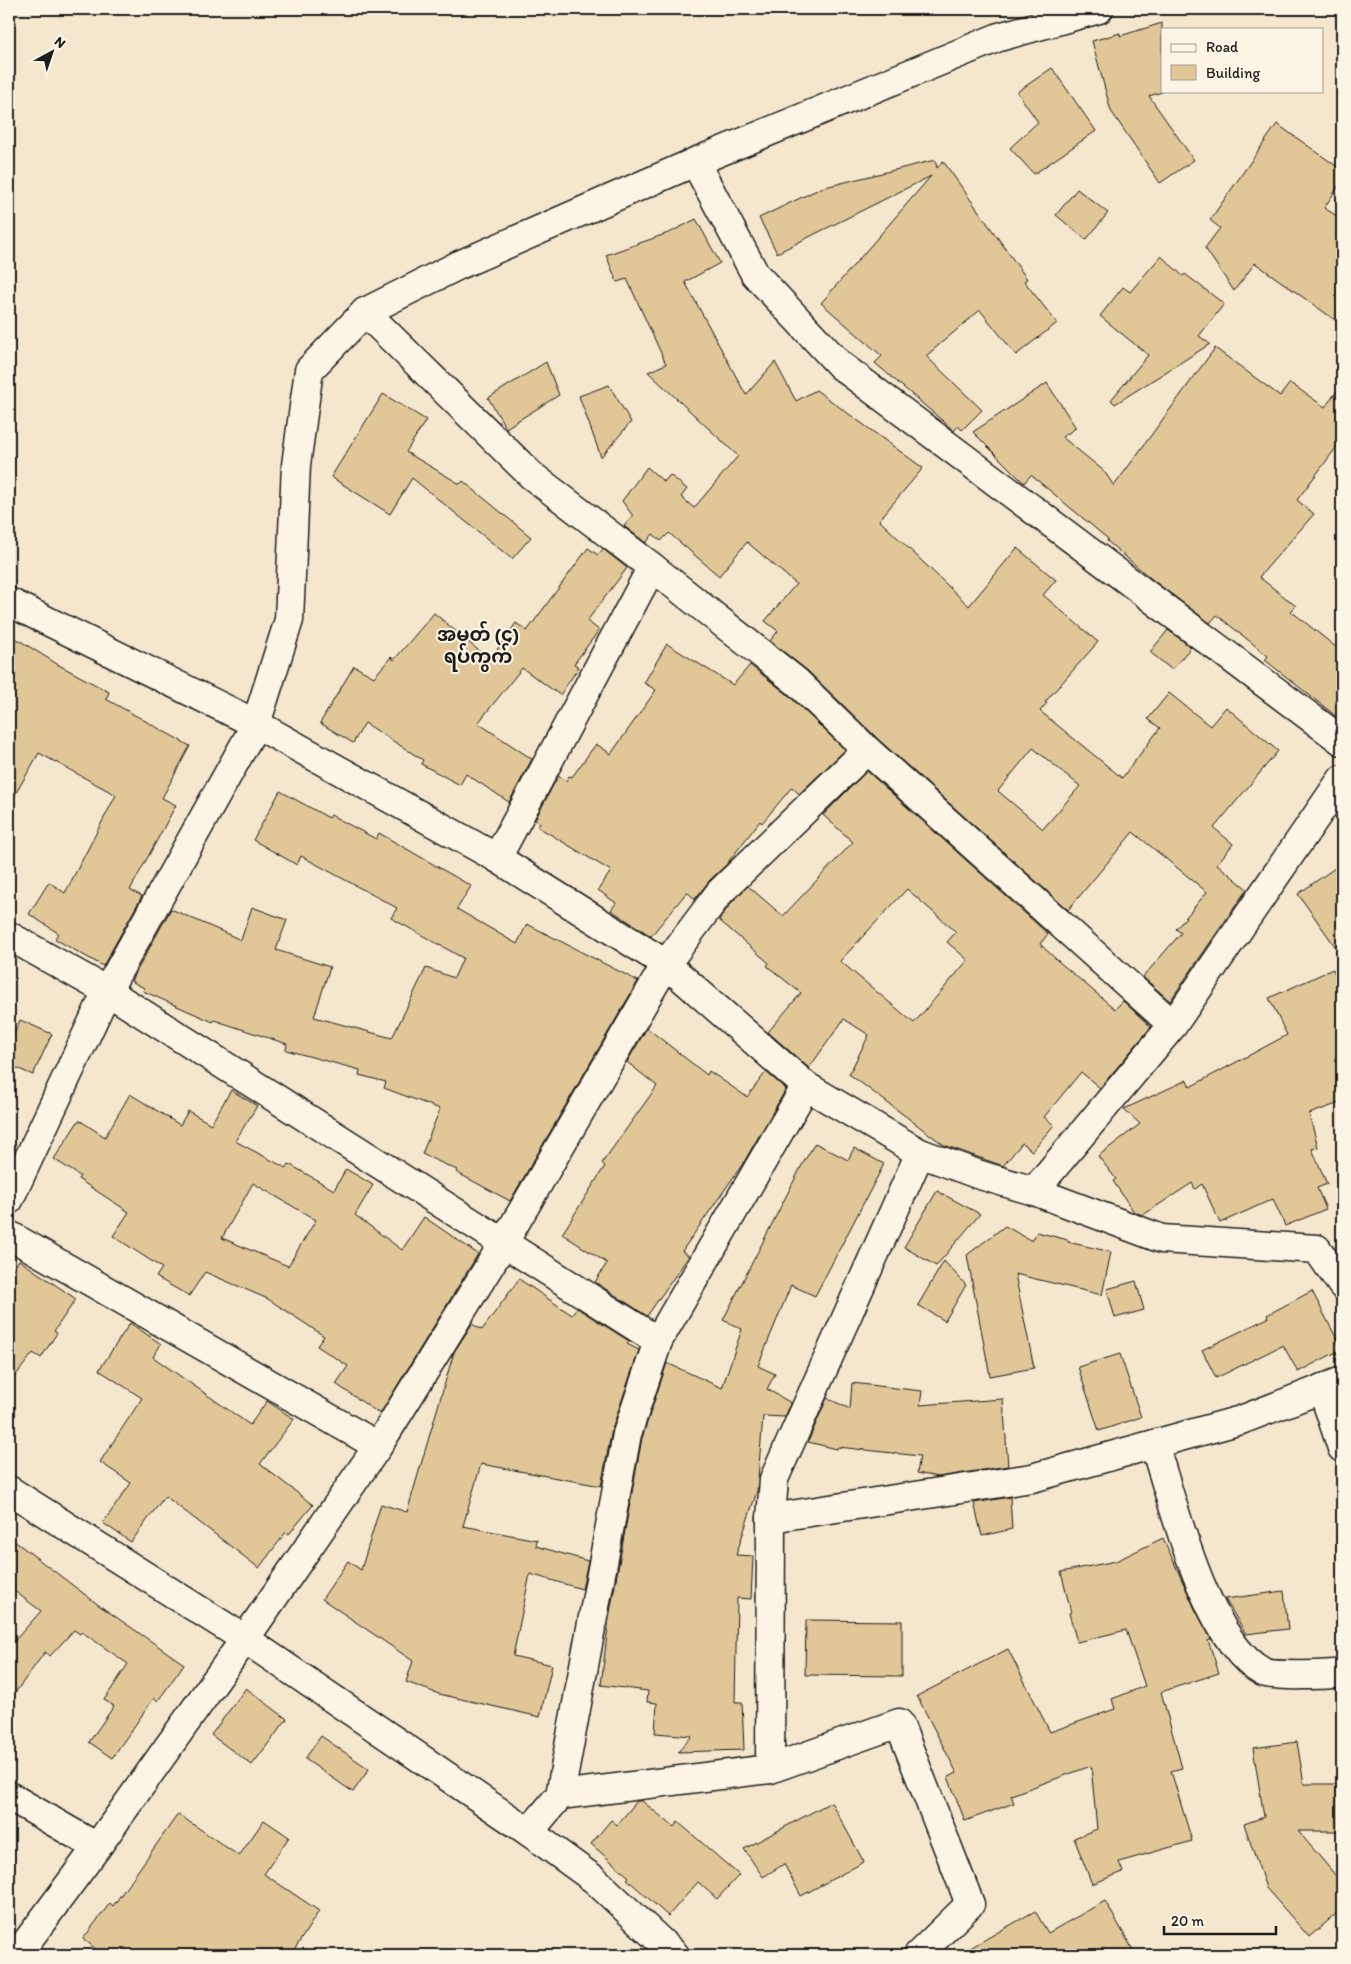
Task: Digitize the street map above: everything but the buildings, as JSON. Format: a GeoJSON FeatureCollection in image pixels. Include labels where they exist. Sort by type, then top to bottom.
{"type":"FeatureCollection","features":[{"type":"Feature","properties":{"kind":"street"},"geometry":{"type":"LineString","coordinates":[[9,1200],[107,991],[256,724],[289,620],[296,465],[309,370],[365,312],[459,265],[695,162],[999,37],[1098,9]]}},
{"type":"Feature","properties":{"kind":"street"},"geometry":{"type":"LineString","coordinates":[[695,162],[755,274],[840,365],[1342,741]]}},
{"type":"Feature","properties":{"kind":"street"},"geometry":{"type":"LineString","coordinates":[[365,312],[531,474],[797,682],[867,750],[1173,1025]]}},
{"type":"Feature","properties":{"kind":"street"},"geometry":{"type":"LineString","coordinates":[[497,858],[652,567]]}},
{"type":"Feature","properties":{"kind":"street"},"geometry":{"type":"LineString","coordinates":[[9,602],[256,724],[497,858],[666,964],[806,1086],[920,1154],[1034,1191],[1162,1239],[1317,1249],[1342,1285]]}},
{"type":"Feature","properties":{"kind":"street"},"geometry":{"type":"LineString","coordinates":[[16,1955],[98,1848],[378,1446],[503,1244],[666,964],[720,892],[867,750]]}},
{"type":"Feature","properties":{"kind":"street"},"geometry":{"type":"LineString","coordinates":[[1034,1191],[1173,1025],[1342,779]]}},
{"type":"Feature","properties":{"kind":"street"},"geometry":{"type":"LineString","coordinates":[[9,936],[107,991],[658,1341]]}},
{"type":"Feature","properties":{"kind":"street"},"geometry":{"type":"LineString","coordinates":[[529,1832],[560,1796],[627,1434],[658,1341],[806,1086]]}},
{"type":"Feature","properties":{"kind":"street"},"geometry":{"type":"LineString","coordinates":[[770,1769],[774,1479],[920,1154]]}},
{"type":"Feature","properties":{"kind":"street"},"geometry":{"type":"LineString","coordinates":[[9,1235],[378,1446]]}},
{"type":"Feature","properties":{"kind":"street"},"geometry":{"type":"LineString","coordinates":[[772,1518],[1032,1478],[1241,1420],[1332,1385],[1342,1448]]}},
{"type":"Feature","properties":{"kind":"street"},"geometry":{"type":"LineString","coordinates":[[1154,1444],[1186,1546],[1213,1614],[1240,1656],[1264,1673],[1291,1675],[1342,1673]]}},
{"type":"Feature","properties":{"kind":"street"},"geometry":{"type":"LineString","coordinates":[[9,1490],[245,1639],[529,1832],[595,1880],[675,1955]]}},
{"type":"Feature","properties":{"kind":"street"},"geometry":{"type":"LineString","coordinates":[[560,1796],[770,1769],[899,1723],[970,1904],[918,1955]]}},
{"type":"Feature","properties":{"kind":"street"},"geometry":{"type":"LineString","coordinates":[[9,1796],[98,1848]]}},
{"type":"Feature","properties":{"kind":"district","name":"အမှတ် (၄) ရပ်ကွက်"},"geometry":{"type":"Point","coordinates":[478,645]}}]}
